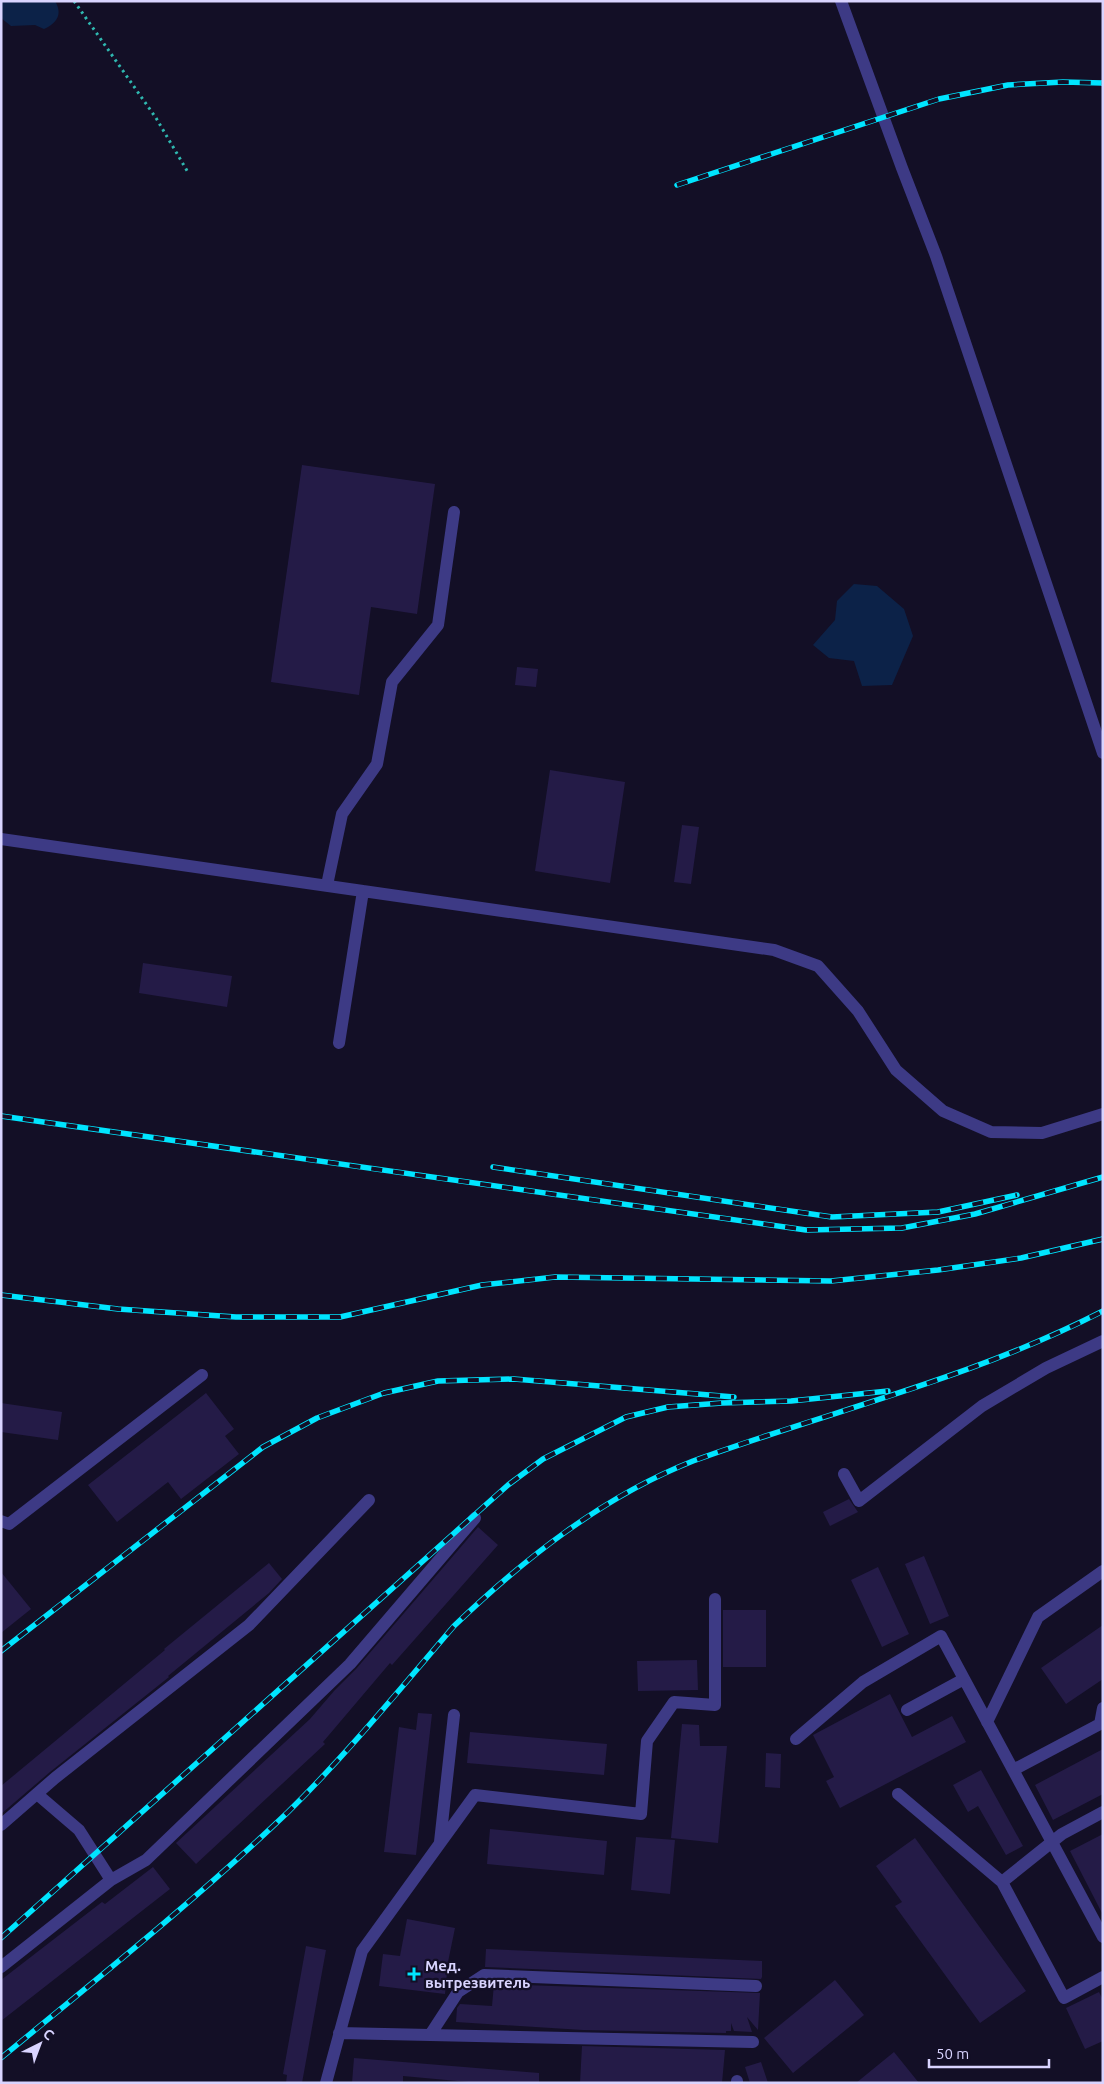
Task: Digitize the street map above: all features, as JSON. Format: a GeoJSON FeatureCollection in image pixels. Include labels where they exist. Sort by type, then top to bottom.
{"type":"FeatureCollection","features":[{"type":"Feature","properties":{"kind":"street"},"geometry":{"type":"LineString","coordinates":[[842,1],[936,256],[1103,753]]}},
{"type":"Feature","properties":{"kind":"street"},"geometry":{"type":"LineString","coordinates":[[327,886],[342,814],[377,764],[392,682],[438,625],[454,512]]}},
{"type":"Feature","properties":{"kind":"street"},"geometry":{"type":"LineString","coordinates":[[1,839],[774,950],[818,966],[858,1011],[896,1070],[943,1111],[991,1132],[1042,1133],[1103,1114]]}},
{"type":"Feature","properties":{"kind":"street"},"geometry":{"type":"LineString","coordinates":[[339,1043],[363,891]]}},
{"type":"Feature","properties":{"kind":"street"},"geometry":{"type":"LineString","coordinates":[[844,1474],[859,1500],[982,1406],[1046,1368],[1103,1341]]}},
{"type":"Feature","properties":{"kind":"street"},"geometry":{"type":"LineString","coordinates":[[1,1521],[9,1524],[202,1375]]}},
{"type":"Feature","properties":{"kind":"street"},"geometry":{"type":"LineString","coordinates":[[1,1825],[37,1794],[249,1625],[368,1500]]}},
{"type":"Feature","properties":{"kind":"street"},"geometry":{"type":"LineString","coordinates":[[1,1967],[111,1880],[146,1860],[350,1664],[475,1518]]}},
{"type":"Feature","properties":{"kind":"street"},"geometry":{"type":"LineString","coordinates":[[987,1722],[1038,1618],[1103,1571]]}},
{"type":"Feature","properties":{"kind":"street"},"geometry":{"type":"LineString","coordinates":[[326,2083],[362,1950],[475,1795],[641,1814],[647,1741],[668,1710],[674,1702],[715,1705],[714,1599]]}},
{"type":"Feature","properties":{"kind":"street"},"geometry":{"type":"LineString","coordinates":[[796,1739],[863,1682],[941,1636],[1103,1937]]}},
{"type":"Feature","properties":{"kind":"street"},"geometry":{"type":"LineString","coordinates":[[907,1710],[964,1679]]}},
{"type":"Feature","properties":{"kind":"street"},"geometry":{"type":"LineString","coordinates":[[1013,1770],[1100,1724],[1103,1708]]}},
{"type":"Feature","properties":{"kind":"street"},"geometry":{"type":"LineString","coordinates":[[440,1844],[454,1715]]}},
{"type":"Feature","properties":{"kind":"street"},"geometry":{"type":"LineString","coordinates":[[37,1794],[80,1830],[111,1880]]}},
{"type":"Feature","properties":{"kind":"street"},"geometry":{"type":"LineString","coordinates":[[898,1794],[1002,1882],[1064,1998],[1103,1977]]}},
{"type":"Feature","properties":{"kind":"street"},"geometry":{"type":"LineString","coordinates":[[1002,1882],[1062,1834],[1103,1812]]}},
{"type":"Feature","properties":{"kind":"street"},"geometry":{"type":"LineString","coordinates":[[430,2035],[458,1992],[484,1975],[756,1986]]}},
{"type":"Feature","properties":{"kind":"street"},"geometry":{"type":"LineString","coordinates":[[339,2032],[753,2042]]}},
{"type":"Feature","properties":{"kind":"path"},"geometry":{"type":"LineString","coordinates":[[74,1],[156,118],[189,174]]}},
{"type":"Feature","properties":{"kind":"water"},"geometry":{"type":"Polygon","coordinates":[[[1,1],[55,1],[58,10],[57,18],[44,29],[35,25],[11,26],[1,18],[1,1]]]}},
{"type":"Feature","properties":{"kind":"water"},"geometry":{"type":"Polygon","coordinates":[[[854,584],[877,586],[904,609],[913,636],[892,685],[862,686],[854,661],[829,658],[813,645],[835,620],[837,601],[854,584]]]}},
{"type":"Feature","properties":{"kind":"building"},"geometry":{"type":"Polygon","coordinates":[[[302,465],[435,484],[417,614],[371,607],[359,695],[271,682],[302,465]]]}},
{"type":"Feature","properties":{"kind":"building"},"geometry":{"type":"Polygon","coordinates":[[[517,667],[538,669],[536,687],[515,685],[517,667]]]}},
{"type":"Feature","properties":{"kind":"building"},"geometry":{"type":"Polygon","coordinates":[[[550,770],[625,782],[610,883],[535,871],[550,770]]]}},
{"type":"Feature","properties":{"kind":"building"},"geometry":{"type":"Polygon","coordinates":[[[682,825],[699,827],[691,884],[674,882],[682,825]]]}},
{"type":"Feature","properties":{"kind":"building"},"geometry":{"type":"Polygon","coordinates":[[[143,963],[232,976],[227,1007],[139,993],[143,963]]]}},
{"type":"Feature","properties":{"kind":"building"},"geometry":{"type":"Polygon","coordinates":[[[206,1393],[234,1429],[225,1436],[239,1454],[181,1499],[168,1482],[117,1522],[88,1485],[206,1393]]]}},
{"type":"Feature","properties":{"kind":"building"},"geometry":{"type":"Polygon","coordinates":[[[1,1403],[62,1412],[58,1440],[1,1432],[1,1403]]]}},
{"type":"Feature","properties":{"kind":"building"},"geometry":{"type":"Polygon","coordinates":[[[849,1499],[858,1512],[830,1526],[823,1512],[849,1499]]]}},
{"type":"Feature","properties":{"kind":"building"},"geometry":{"type":"Polygon","coordinates":[[[478,1527],[498,1545],[392,1665],[390,1663],[323,1742],[325,1744],[196,1864],[176,1843],[310,1719],[356,1669],[478,1527]]]}},
{"type":"Feature","properties":{"kind":"building"},"geometry":{"type":"Polygon","coordinates":[[[924,1556],[949,1616],[930,1624],[905,1564],[924,1556]]]}},
{"type":"Feature","properties":{"kind":"building"},"geometry":{"type":"Polygon","coordinates":[[[269,1563],[282,1579],[269,1593],[1,1814],[1,1786],[269,1563]]]}},
{"type":"Feature","properties":{"kind":"building"},"geometry":{"type":"Polygon","coordinates":[[[878,1567],[909,1634],[882,1647],[851,1580],[878,1567]]]}},
{"type":"Feature","properties":{"kind":"building"},"geometry":{"type":"Polygon","coordinates":[[[1,1572],[31,1609],[1,1633],[1,1572]]]}},
{"type":"Feature","properties":{"kind":"building"},"geometry":{"type":"Polygon","coordinates":[[[723,1610],[766,1610],[766,1667],[723,1667],[723,1610]]]}},
{"type":"Feature","properties":{"kind":"building"},"geometry":{"type":"Polygon","coordinates":[[[1103,1625],[1103,1679],[1066,1704],[1041,1668],[1103,1625]]]}},
{"type":"Feature","properties":{"kind":"building"},"geometry":{"type":"Polygon","coordinates":[[[697,1660],[698,1690],[638,1691],[637,1661],[697,1660]]]}},
{"type":"Feature","properties":{"kind":"building"},"geometry":{"type":"Polygon","coordinates":[[[890,1694],[912,1737],[952,1716],[966,1742],[840,1808],[826,1781],[834,1777],[813,1735],[890,1694]]]}},
{"type":"Feature","properties":{"kind":"building"},"geometry":{"type":"Polygon","coordinates":[[[418,1713],[432,1714],[416,1855],[384,1852],[399,1727],[416,1730],[418,1713]]]}},
{"type":"Feature","properties":{"kind":"building"},"geometry":{"type":"Polygon","coordinates":[[[682,1724],[699,1725],[700,1746],[727,1746],[718,1843],[671,1838],[682,1724]]]}},
{"type":"Feature","properties":{"kind":"building"},"geometry":{"type":"Polygon","coordinates":[[[470,1732],[607,1744],[604,1775],[467,1763],[470,1732]]]}},
{"type":"Feature","properties":{"kind":"building"},"geometry":{"type":"Polygon","coordinates":[[[1103,1749],[1103,1794],[1053,1820],[1035,1785],[1103,1749]]]}},
{"type":"Feature","properties":{"kind":"building"},"geometry":{"type":"Polygon","coordinates":[[[766,1753],[781,1754],[780,1788],[765,1787],[766,1753]]]}},
{"type":"Feature","properties":{"kind":"building"},"geometry":{"type":"Polygon","coordinates":[[[981,1770],[1023,1846],[1006,1855],[978,1806],[968,1812],[953,1785],[981,1770]]]}},
{"type":"Feature","properties":{"kind":"building"},"geometry":{"type":"Polygon","coordinates":[[[490,1829],[607,1841],[604,1875],[487,1864],[490,1829]]]}},
{"type":"Feature","properties":{"kind":"building"},"geometry":{"type":"Polygon","coordinates":[[[1103,1834],[1103,1915],[1070,1851],[1103,1834]]]}},
{"type":"Feature","properties":{"kind":"building"},"geometry":{"type":"Polygon","coordinates":[[[636,1837],[675,1840],[670,1894],[631,1890],[636,1837]]]}},
{"type":"Feature","properties":{"kind":"building"},"geometry":{"type":"Polygon","coordinates":[[[915,1838],[1026,1991],[980,2023],[895,1906],[902,1902],[876,1866],[915,1838]]]}},
{"type":"Feature","properties":{"kind":"building"},"geometry":{"type":"Polygon","coordinates":[[[153,1867],[170,1889],[1,2021],[1,1980],[102,1902],[105,1904],[153,1867]]]}},
{"type":"Feature","properties":{"kind":"building"},"geometry":{"type":"Polygon","coordinates":[[[407,1919],[455,1928],[448,1962],[445,1994],[379,1986],[383,1954],[400,1956],[407,1919]]]}},
{"type":"Feature","properties":{"kind":"building"},"geometry":{"type":"Polygon","coordinates":[[[306,1946],[326,1950],[302,2083],[286,2083],[287,2075],[283,2074],[306,1946]]]}},
{"type":"Feature","properties":{"kind":"building"},"geometry":{"type":"Polygon","coordinates":[[[486,1949],[762,1961],[762,1977],[761,1979],[485,1967],[486,1949]]]}},
{"type":"Feature","properties":{"kind":"building"},"geometry":{"type":"Polygon","coordinates":[[[835,1980],[864,2015],[793,2073],[764,2038],[835,1980]]]}},
{"type":"Feature","properties":{"kind":"building"},"geometry":{"type":"Polygon","coordinates":[[[494,1984],[760,1993],[758,2030],[747,2017],[752,2032],[734,2031],[731,2023],[731,2031],[726,2031],[726,2033],[583,2030],[456,2022],[457,2008],[460,2004],[492,2006],[494,1984]]]}},
{"type":"Feature","properties":{"kind":"building"},"geometry":{"type":"Polygon","coordinates":[[[1099,1992],[1103,2000],[1103,2041],[1085,2049],[1066,2008],[1099,1992]]]}},
{"type":"Feature","properties":{"kind":"building"},"geometry":{"type":"Polygon","coordinates":[[[582,2046],[725,2050],[722,2083],[580,2083],[582,2046]]]}},
{"type":"Feature","properties":{"kind":"building"},"geometry":{"type":"Polygon","coordinates":[[[894,2052],[919,2083],[856,2083],[894,2052]]]}},
{"type":"Feature","properties":{"kind":"building"},"geometry":{"type":"Polygon","coordinates":[[[354,2058],[539,2073],[539,2083],[479,2083],[403,2076],[403,2083],[352,2083],[354,2058]]]}},
{"type":"Feature","properties":{"kind":"building"},"geometry":{"type":"Polygon","coordinates":[[[761,2062],[768,2083],[750,2083],[745,2067],[761,2062]]]}},
{"type":"Feature","properties":{"kind":"railway"},"geometry":{"type":"LineString","coordinates":[[677,185],[939,99],[1008,85],[1063,82],[1103,83]]}},
{"type":"Feature","properties":{"kind":"railway"},"geometry":{"type":"LineString","coordinates":[[1,1116],[806,1230],[902,1228],[975,1214],[1103,1177]]}},
{"type":"Feature","properties":{"kind":"railway"},"geometry":{"type":"LineString","coordinates":[[493,1167],[832,1217],[938,1212],[1017,1195]]}},
{"type":"Feature","properties":{"kind":"railway"},"geometry":{"type":"LineString","coordinates":[[1,1295],[118,1309],[236,1317],[340,1317],[482,1285],[555,1277],[831,1281],[938,1270],[1021,1258],[1103,1239]]}},
{"type":"Feature","properties":{"kind":"railway"},"geometry":{"type":"LineString","coordinates":[[1,2058],[147,1938],[254,1844],[331,1767],[454,1626],[536,1554],[596,1511],[659,1476],[693,1461],[952,1375],[1054,1335],[1103,1311]]}},
{"type":"Feature","properties":{"kind":"railway"},"geometry":{"type":"LineString","coordinates":[[1,1651],[263,1447],[317,1418],[384,1393],[438,1381],[514,1379],[734,1397]]}},
{"type":"Feature","properties":{"kind":"railway"},"geometry":{"type":"LineString","coordinates":[[1,1938],[508,1485],[543,1459],[626,1417],[668,1407],[791,1401],[888,1391]]}},
{"type":"Feature","properties":{"kind":"place","name":"Мед. вытрезвитель"},"geometry":{"type":"Point","coordinates":[414,1974]}}]}
